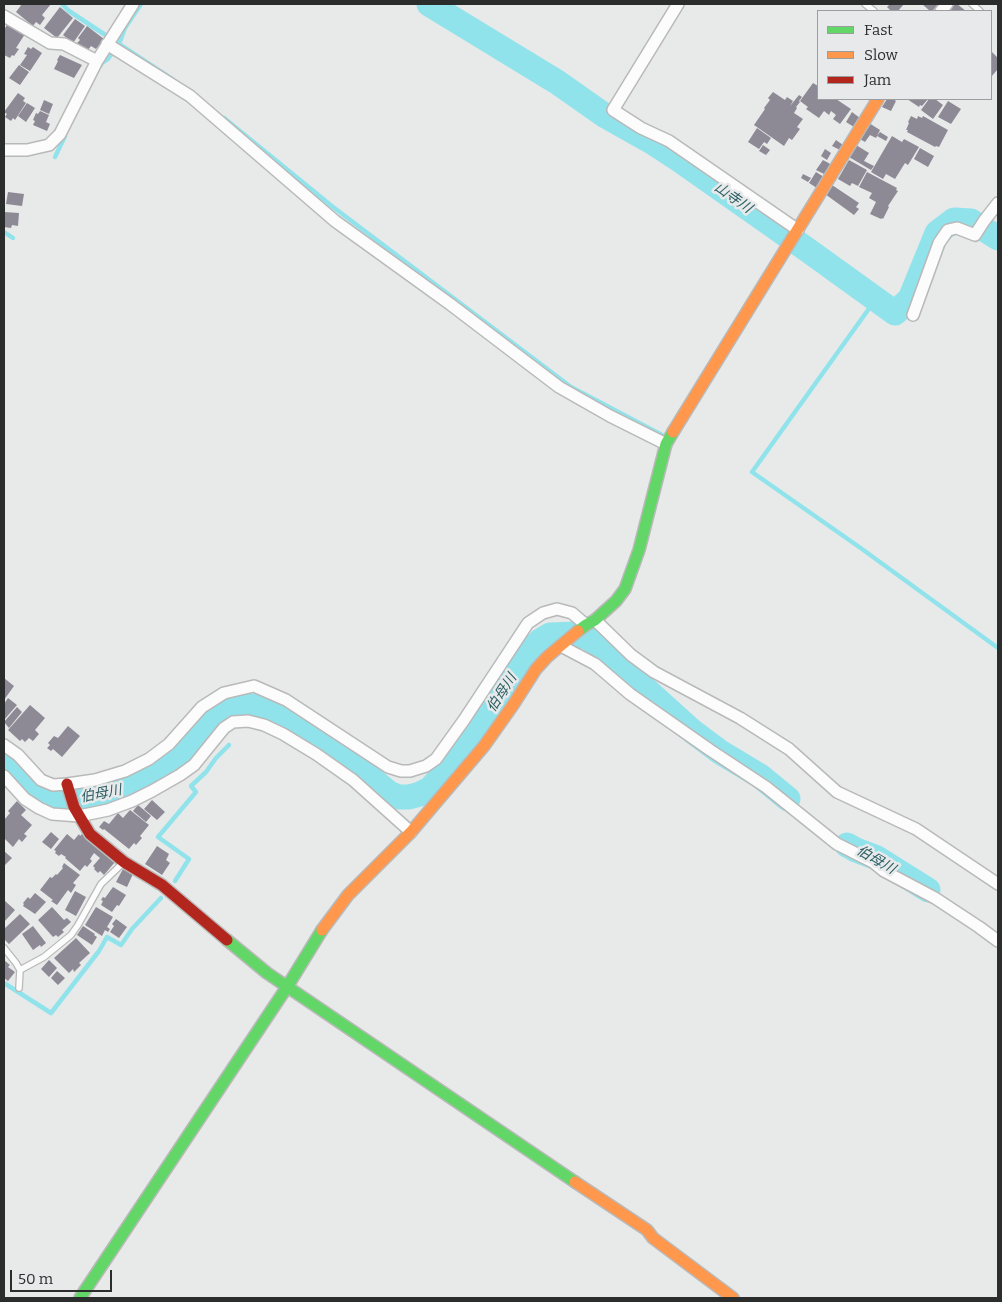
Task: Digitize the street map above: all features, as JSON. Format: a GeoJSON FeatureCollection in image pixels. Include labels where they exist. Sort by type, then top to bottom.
{"type":"FeatureCollection","features":[{"type":"Feature","properties":{"kind":"street"},"geometry":{"type":"LineString","coordinates":[[4,150],[27,150],[49,145],[60,134],[97,61],[133,4]]}},
{"type":"Feature","properties":{"kind":"street"},"geometry":{"type":"LineString","coordinates":[[678,4],[613,110],[641,128],[669,142],[798,230]]}},
{"type":"Feature","properties":{"kind":"street"},"geometry":{"type":"LineString","coordinates":[[4,16],[50,43],[64,44],[97,61]]}},
{"type":"Feature","properties":{"kind":"street"},"geometry":{"type":"LineString","coordinates":[[107,44],[190,96],[335,221],[450,304],[559,387],[610,416],[666,444]]}},
{"type":"Feature","properties":{"kind":"street"},"geometry":{"type":"LineString","coordinates":[[80,1298],[287,988],[328,921],[348,896],[411,832],[484,746],[536,669],[547,657],[616,601],[625,589],[639,550],[666,444],[877,100]]}},
{"type":"Feature","properties":{"kind":"street"},"geometry":{"type":"LineString","coordinates":[[913,315],[939,242],[948,230],[958,228],[976,235],[998,203]]}},
{"type":"Feature","properties":{"kind":"street"},"geometry":{"type":"LineString","coordinates":[[4,745],[18,755],[41,780],[68,788],[125,771],[149,759],[170,744],[202,707],[224,693],[254,686],[286,700],[388,767],[401,771],[410,771],[436,760],[528,624],[543,612],[557,609],[572,612],[590,622],[654,672],[740,718],[789,748],[837,792],[916,829],[998,884]]}},
{"type":"Feature","properties":{"kind":"street"},"geometry":{"type":"LineString","coordinates":[[561,646],[596,664],[630,694],[766,787],[837,844],[873,862],[884,871],[934,898],[998,941]]}},
{"type":"Feature","properties":{"kind":"street"},"geometry":{"type":"LineString","coordinates":[[4,776],[24,798],[52,814],[108,810],[132,801],[180,776],[194,765],[224,728],[233,722],[248,721],[283,734],[316,754],[353,780],[411,832]]}},
{"type":"Feature","properties":{"kind":"street"},"geometry":{"type":"LineString","coordinates":[[68,788],[76,811],[90,834],[124,862],[162,886],[249,959],[287,988],[646,1230],[653,1238],[733,1298]]}},
{"type":"Feature","properties":{"kind":"lane"},"geometry":{"type":"LineString","coordinates":[[20,970],[44,957],[71,935],[101,884],[124,862]]}},
{"type":"Feature","properties":{"kind":"lane"},"geometry":{"type":"LineString","coordinates":[[4,948],[20,970],[19,988]]}},
{"type":"Feature","properties":{"kind":"building"},"geometry":{"type":"Polygon","coordinates":[[[22,4],[51,4],[42,15],[45,18],[40,25],[36,22],[33,26],[16,12],[22,4]]]}},
{"type":"Feature","properties":{"kind":"building"},"geometry":{"type":"Polygon","coordinates":[[[890,4],[904,4],[899,10],[890,10],[887,7],[890,4]]]}},
{"type":"Feature","properties":{"kind":"building"},"geometry":{"type":"Polygon","coordinates":[[[922,4],[939,4],[933,10],[929,10],[922,4]]]}},
{"type":"Feature","properties":{"kind":"building"},"geometry":{"type":"Polygon","coordinates":[[[957,4],[965,10],[950,10],[957,4]]]}},
{"type":"Feature","properties":{"kind":"building"},"geometry":{"type":"Polygon","coordinates":[[[60,7],[73,18],[57,38],[44,28],[60,7]]]}},
{"type":"Feature","properties":{"kind":"building"},"geometry":{"type":"Polygon","coordinates":[[[75,19],[85,26],[73,43],[63,35],[75,19]]]}},
{"type":"Feature","properties":{"kind":"building"},"geometry":{"type":"Polygon","coordinates":[[[8,23],[25,34],[16,48],[19,49],[10,58],[4,55],[4,30],[8,23]]]}},
{"type":"Feature","properties":{"kind":"building"},"geometry":{"type":"Polygon","coordinates":[[[87,26],[104,39],[96,49],[91,46],[88,50],[77,43],[80,40],[78,38],[87,26]]]}},
{"type":"Feature","properties":{"kind":"building"},"geometry":{"type":"Polygon","coordinates":[[[28,47],[31,49],[33,47],[42,53],[30,71],[20,65],[27,55],[24,54],[28,47]]]}},
{"type":"Feature","properties":{"kind":"building"},"geometry":{"type":"Polygon","coordinates":[[[992,52],[998,58],[998,69],[992,76],[992,52]]]}},
{"type":"Feature","properties":{"kind":"building"},"geometry":{"type":"Polygon","coordinates":[[[60,55],[82,65],[74,78],[54,69],[60,55]]]}},
{"type":"Feature","properties":{"kind":"building"},"geometry":{"type":"Polygon","coordinates":[[[19,65],[29,72],[20,85],[9,78],[19,65]]]}},
{"type":"Feature","properties":{"kind":"building"},"geometry":{"type":"Polygon","coordinates":[[[813,83],[817,85],[817,100],[838,100],[851,109],[840,124],[833,119],[836,115],[831,111],[829,115],[824,111],[819,118],[806,109],[808,107],[800,101],[813,83]]]}},
{"type":"Feature","properties":{"kind":"building"},"geometry":{"type":"Polygon","coordinates":[[[773,92],[785,100],[787,97],[793,101],[790,106],[799,95],[802,97],[794,113],[803,119],[797,127],[800,129],[792,140],[789,138],[784,146],[754,125],[770,100],[768,98],[773,92]]]}},
{"type":"Feature","properties":{"kind":"building"},"geometry":{"type":"Polygon","coordinates":[[[18,93],[25,98],[23,101],[26,103],[15,120],[13,118],[11,121],[5,117],[7,114],[4,112],[18,93]]]}},
{"type":"Feature","properties":{"kind":"building"},"geometry":{"type":"Polygon","coordinates":[[[44,100],[53,104],[49,114],[40,110],[44,100]]]}},
{"type":"Feature","properties":{"kind":"building"},"geometry":{"type":"Polygon","coordinates":[[[886,100],[896,101],[891,111],[882,107],[886,100]]]}},
{"type":"Feature","properties":{"kind":"building"},"geometry":{"type":"Polygon","coordinates":[[[908,100],[927,100],[919,107],[908,100]]]}},
{"type":"Feature","properties":{"kind":"building"},"geometry":{"type":"Polygon","coordinates":[[[928,100],[936,100],[943,105],[933,119],[921,110],[928,100]]]}},
{"type":"Feature","properties":{"kind":"building"},"geometry":{"type":"Polygon","coordinates":[[[948,101],[961,109],[951,124],[938,117],[948,101]]]}},
{"type":"Feature","properties":{"kind":"building"},"geometry":{"type":"Polygon","coordinates":[[[27,103],[35,108],[26,122],[18,116],[27,103]]]}},
{"type":"Feature","properties":{"kind":"building"},"geometry":{"type":"Polygon","coordinates":[[[40,111],[49,115],[46,122],[50,124],[47,131],[33,125],[36,113],[38,114],[40,111]]]}},
{"type":"Feature","properties":{"kind":"building"},"geometry":{"type":"Polygon","coordinates":[[[852,112],[860,118],[854,127],[846,122],[852,112]]]}},
{"type":"Feature","properties":{"kind":"building"},"geometry":{"type":"Polygon","coordinates":[[[911,116],[917,119],[918,116],[922,118],[923,116],[948,130],[939,147],[935,147],[907,132],[911,116]]]}},
{"type":"Feature","properties":{"kind":"building"},"geometry":{"type":"Polygon","coordinates":[[[869,123],[880,130],[876,138],[870,135],[865,142],[860,139],[869,123]]]}},
{"type":"Feature","properties":{"kind":"building"},"geometry":{"type":"Polygon","coordinates":[[[757,128],[771,138],[767,144],[764,142],[759,149],[748,142],[757,128]]]}},
{"type":"Feature","properties":{"kind":"building"},"geometry":{"type":"Polygon","coordinates":[[[880,132],[888,137],[886,141],[877,136],[880,132]]]}},
{"type":"Feature","properties":{"kind":"building"},"geometry":{"type":"Polygon","coordinates":[[[892,136],[902,142],[904,139],[919,147],[908,165],[905,163],[895,179],[886,174],[883,179],[871,172],[892,136]]]}},
{"type":"Feature","properties":{"kind":"building"},"geometry":{"type":"Polygon","coordinates":[[[836,140],[843,145],[840,150],[832,146],[836,140]]]}},
{"type":"Feature","properties":{"kind":"building"},"geometry":{"type":"Polygon","coordinates":[[[763,145],[770,150],[766,155],[759,151],[763,145]]]}},
{"type":"Feature","properties":{"kind":"building"},"geometry":{"type":"Polygon","coordinates":[[[856,145],[869,153],[864,161],[874,166],[871,170],[849,157],[856,145]]]}},
{"type":"Feature","properties":{"kind":"building"},"geometry":{"type":"Polygon","coordinates":[[[920,148],[934,156],[928,167],[914,159],[920,148]]]}},
{"type":"Feature","properties":{"kind":"building"},"geometry":{"type":"Polygon","coordinates":[[[825,149],[831,153],[827,160],[821,156],[825,149]]]}},
{"type":"Feature","properties":{"kind":"building"},"geometry":{"type":"Polygon","coordinates":[[[823,160],[832,165],[826,175],[816,170],[823,160]]]}},
{"type":"Feature","properties":{"kind":"building"},"geometry":{"type":"Polygon","coordinates":[[[849,160],[867,170],[858,186],[852,183],[850,186],[838,179],[849,160]]]}},
{"type":"Feature","properties":{"kind":"building"},"geometry":{"type":"Polygon","coordinates":[[[816,172],[824,177],[817,188],[809,183],[816,172]]]}},
{"type":"Feature","properties":{"kind":"building"},"geometry":{"type":"Polygon","coordinates":[[[867,172],[897,188],[896,190],[898,191],[888,206],[883,219],[870,214],[876,202],[869,198],[872,193],[859,187],[867,172]]]}},
{"type":"Feature","properties":{"kind":"building"},"geometry":{"type":"Polygon","coordinates":[[[803,174],[811,178],[808,182],[801,178],[803,174]]]}},
{"type":"Feature","properties":{"kind":"building"},"geometry":{"type":"Polygon","coordinates":[[[832,185],[859,203],[856,207],[859,209],[854,215],[825,194],[832,185]]]}},
{"type":"Feature","properties":{"kind":"building"},"geometry":{"type":"Polygon","coordinates":[[[8,192],[24,194],[22,206],[6,204],[8,192]]]}},
{"type":"Feature","properties":{"kind":"building"},"geometry":{"type":"Polygon","coordinates":[[[4,212],[19,213],[18,226],[4,227],[4,212]]]}},
{"type":"Feature","properties":{"kind":"building"},"geometry":{"type":"Polygon","coordinates":[[[4,678],[14,686],[4,700],[4,678]]]}},
{"type":"Feature","properties":{"kind":"building"},"geometry":{"type":"Polygon","coordinates":[[[8,698],[17,705],[4,720],[4,704],[8,698]]]}},
{"type":"Feature","properties":{"kind":"building"},"geometry":{"type":"Polygon","coordinates":[[[30,705],[45,718],[35,730],[39,734],[33,741],[29,738],[25,742],[22,739],[20,741],[8,730],[30,705]]]}},
{"type":"Feature","properties":{"kind":"building"},"geometry":{"type":"Polygon","coordinates":[[[17,707],[22,712],[9,728],[4,722],[17,707]]]}},
{"type":"Feature","properties":{"kind":"building"},"geometry":{"type":"Polygon","coordinates":[[[68,726],[80,736],[62,757],[53,749],[51,751],[47,748],[50,745],[48,743],[54,736],[58,738],[68,726]]]}},
{"type":"Feature","properties":{"kind":"building"},"geometry":{"type":"Polygon","coordinates":[[[152,800],[165,812],[157,820],[144,809],[152,800]]]}},
{"type":"Feature","properties":{"kind":"building"},"geometry":{"type":"Polygon","coordinates":[[[17,801],[26,810],[21,815],[32,825],[24,834],[27,836],[22,842],[19,839],[13,847],[4,838],[4,820],[10,813],[8,811],[17,801]]]}},
{"type":"Feature","properties":{"kind":"building"},"geometry":{"type":"Polygon","coordinates":[[[138,805],[151,816],[146,822],[133,811],[138,805]]]}},
{"type":"Feature","properties":{"kind":"building"},"geometry":{"type":"Polygon","coordinates":[[[130,810],[149,825],[140,836],[142,838],[129,849],[99,827],[104,821],[109,824],[118,813],[123,818],[130,810]]]}},
{"type":"Feature","properties":{"kind":"building"},"geometry":{"type":"Polygon","coordinates":[[[51,832],[59,839],[51,849],[42,842],[51,832]]]}},
{"type":"Feature","properties":{"kind":"building"},"geometry":{"type":"Polygon","coordinates":[[[67,834],[74,840],[79,834],[80,836],[82,834],[115,862],[104,875],[100,871],[98,873],[93,866],[100,858],[94,853],[90,859],[92,861],[80,871],[66,857],[55,853],[56,851],[54,850],[67,834]]]}},
{"type":"Feature","properties":{"kind":"building"},"geometry":{"type":"Polygon","coordinates":[[[157,846],[169,854],[166,860],[170,863],[162,875],[145,864],[157,846]]]}},
{"type":"Feature","properties":{"kind":"building"},"geometry":{"type":"Polygon","coordinates":[[[4,851],[12,858],[4,866],[4,851]]]}},
{"type":"Feature","properties":{"kind":"building"},"geometry":{"type":"Polygon","coordinates":[[[64,863],[80,875],[73,883],[76,885],[71,893],[68,890],[57,905],[40,890],[50,877],[52,878],[57,875],[63,868],[64,863]]]}},
{"type":"Feature","properties":{"kind":"building"},"geometry":{"type":"Polygon","coordinates":[[[123,869],[133,874],[127,887],[116,882],[123,869]]]}},
{"type":"Feature","properties":{"kind":"building"},"geometry":{"type":"Polygon","coordinates":[[[113,887],[126,895],[119,906],[117,905],[112,912],[101,905],[103,901],[101,900],[103,897],[105,898],[113,887]]]}},
{"type":"Feature","properties":{"kind":"building"},"geometry":{"type":"Polygon","coordinates":[[[75,891],[86,897],[76,916],[65,910],[75,891]]]}},
{"type":"Feature","properties":{"kind":"building"},"geometry":{"type":"Polygon","coordinates":[[[35,893],[46,902],[35,914],[23,906],[23,903],[35,893]]]}},
{"type":"Feature","properties":{"kind":"building"},"geometry":{"type":"Polygon","coordinates":[[[4,900],[15,910],[4,922],[4,900]]]}},
{"type":"Feature","properties":{"kind":"building"},"geometry":{"type":"Polygon","coordinates":[[[52,907],[64,920],[67,918],[71,922],[62,930],[64,932],[58,937],[56,935],[53,937],[38,920],[52,907]]]}},
{"type":"Feature","properties":{"kind":"building"},"geometry":{"type":"Polygon","coordinates":[[[96,907],[113,917],[107,927],[110,929],[108,932],[105,930],[102,936],[85,925],[96,907]]]}},
{"type":"Feature","properties":{"kind":"building"},"geometry":{"type":"Polygon","coordinates":[[[20,914],[30,924],[9,944],[4,939],[4,929],[20,914]]]}},
{"type":"Feature","properties":{"kind":"building"},"geometry":{"type":"Polygon","coordinates":[[[116,919],[127,927],[119,938],[110,932],[114,926],[112,924],[116,919]]]}},
{"type":"Feature","properties":{"kind":"building"},"geometry":{"type":"Polygon","coordinates":[[[33,926],[46,943],[33,950],[22,934],[33,926]]]}},
{"type":"Feature","properties":{"kind":"building"},"geometry":{"type":"Polygon","coordinates":[[[83,926],[97,937],[92,945],[77,935],[83,926]]]}},
{"type":"Feature","properties":{"kind":"building"},"geometry":{"type":"Polygon","coordinates":[[[76,938],[90,953],[79,963],[81,965],[74,972],[73,969],[69,973],[54,958],[76,938]]]}},
{"type":"Feature","properties":{"kind":"building"},"geometry":{"type":"Polygon","coordinates":[[[4,960],[10,965],[8,967],[15,972],[8,981],[4,978],[4,960]]]}},
{"type":"Feature","properties":{"kind":"building"},"geometry":{"type":"Polygon","coordinates":[[[49,960],[57,968],[49,977],[41,969],[49,960]]]}},
{"type":"Feature","properties":{"kind":"building"},"geometry":{"type":"Polygon","coordinates":[[[57,971],[65,978],[58,985],[51,978],[57,971]]]}},
{"type":"Feature","properties":{"kind":"waterway"},"geometry":{"type":"LineString","coordinates":[[62,4],[69,11],[172,79]]}},
{"type":"Feature","properties":{"kind":"waterway"},"geometry":{"type":"LineString","coordinates":[[100,66],[119,44],[125,28],[141,4]]}},
{"type":"Feature","properties":{"kind":"waterway","name":"山寺川"},"geometry":{"type":"LineString","coordinates":[[429,4],[557,82],[604,115],[678,159],[895,313],[910,299],[937,233],[954,220],[971,221],[998,238]]}},
{"type":"Feature","properties":{"kind":"waterway"},"geometry":{"type":"LineString","coordinates":[[224,118],[333,207],[571,387],[662,435]]}},
{"type":"Feature","properties":{"kind":"waterway"},"geometry":{"type":"LineString","coordinates":[[55,157],[65,136]]}},
{"type":"Feature","properties":{"kind":"waterway"},"geometry":{"type":"LineString","coordinates":[[4,232],[13,238]]}},
{"type":"Feature","properties":{"kind":"waterway"},"geometry":{"type":"LineString","coordinates":[[868,310],[752,472],[998,648]]}},
{"type":"Feature","properties":{"kind":"waterway","name":"伯母川"},"geometry":{"type":"LineString","coordinates":[[4,760],[35,793],[45,799],[65,801],[127,790],[154,777],[170,765],[214,714],[227,707],[240,705],[259,707],[297,725],[336,749],[389,793],[399,797],[409,797],[430,789],[463,752],[509,686],[530,651],[540,641],[550,635],[575,634],[589,638],[692,731],[720,752],[760,776],[788,799]]}},
{"type":"Feature","properties":{"kind":"waterway"},"geometry":{"type":"LineString","coordinates":[[175,881],[189,859],[158,837],[196,792],[191,786],[229,745]]}},
{"type":"Feature","properties":{"kind":"waterway","name":"伯母川"},"geometry":{"type":"LineString","coordinates":[[847,845],[877,858],[928,890]]}},
{"type":"Feature","properties":{"kind":"waterway"},"geometry":{"type":"LineString","coordinates":[[4,983],[51,1013],[99,951],[107,937],[121,945],[132,929],[161,898]]}},
{"type":"Feature","properties":{"kind":"traffic: fast"},"geometry":{"type":"LineString","coordinates":[[578,631],[595,620],[616,601],[625,589],[639,550],[666,444],[673,432]]}},
{"type":"Feature","properties":{"kind":"traffic: fast"},"geometry":{"type":"LineString","coordinates":[[80,1298],[287,987],[322,930]]}},
{"type":"Feature","properties":{"kind":"traffic: fast"},"geometry":{"type":"LineString","coordinates":[[227,940],[267,973],[575,1182]]}},
{"type":"Feature","properties":{"kind":"traffic: slow"},"geometry":{"type":"LineString","coordinates":[[673,432],[877,100]]}},
{"type":"Feature","properties":{"kind":"traffic: slow"},"geometry":{"type":"LineString","coordinates":[[322,930],[348,895],[411,832],[484,746],[536,669],[547,657],[578,631]]}},
{"type":"Feature","properties":{"kind":"traffic: slow"},"geometry":{"type":"LineString","coordinates":[[575,1182],[647,1230],[653,1238],[733,1298]]}},
{"type":"Feature","properties":{"kind":"traffic: jam"},"geometry":{"type":"LineString","coordinates":[[67,784],[74,807],[90,834],[124,862],[162,885],[227,940]]}}]}
